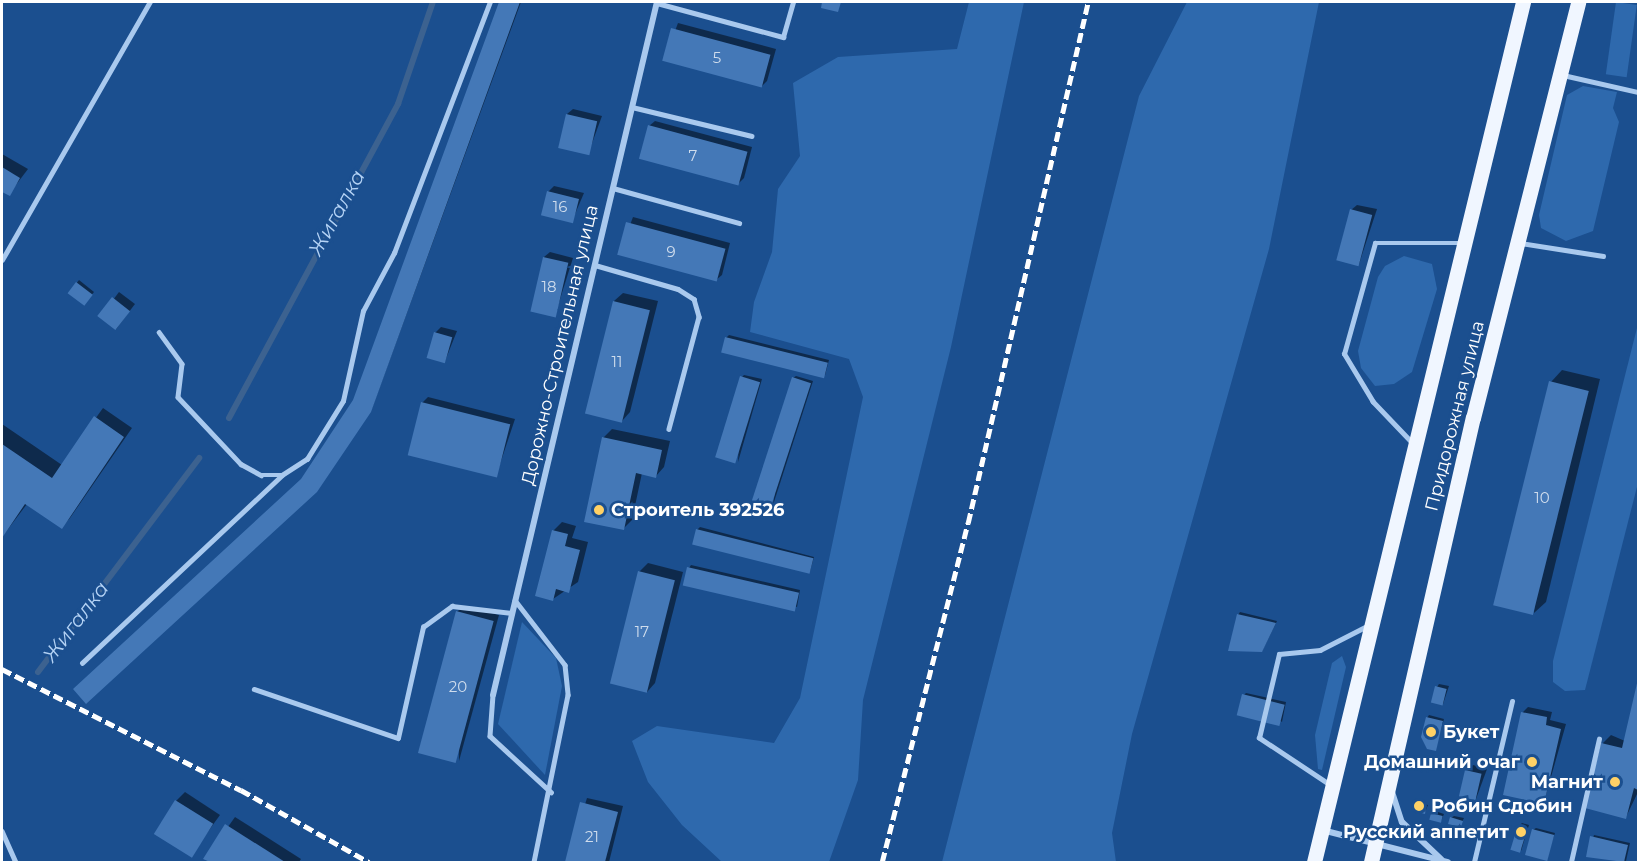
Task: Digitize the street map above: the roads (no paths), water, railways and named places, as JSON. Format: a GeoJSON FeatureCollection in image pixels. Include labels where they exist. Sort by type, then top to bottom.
{"type":"FeatureCollection","features":[{"type":"Feature","properties":{"kind":"main road"},"geometry":{"type":"LineString","coordinates":[[1314,862],[1413,444],[1465,243],[1523,2]]}},
{"type":"Feature","properties":{"kind":"main road","name":"Придорожная улица"},"geometry":{"type":"LineString","coordinates":[[1371,862],[1517,243],[1578,2]]}},
{"type":"Feature","properties":{"kind":"street","name":"Дорожно-Строительная улица"},"geometry":{"type":"LineString","coordinates":[[493,695],[657,2]]}},
{"type":"Feature","properties":{"kind":"street"},"geometry":{"type":"LineString","coordinates":[[1390,778],[1402,822],[1445,862]]}},
{"type":"Feature","properties":{"kind":"street"},"geometry":{"type":"LineString","coordinates":[[1322,830],[1376,842],[1445,862]]}},
{"type":"Feature","properties":{"kind":"lane"},"geometry":{"type":"LineString","coordinates":[[2,260],[150,2]]}},
{"type":"Feature","properties":{"kind":"lane"},"geometry":{"type":"LineString","coordinates":[[82,663],[282,475],[307,459],[343,401],[363,311],[394,253],[490,2]]}},
{"type":"Feature","properties":{"kind":"lane"},"geometry":{"type":"LineString","coordinates":[[657,2],[783,38],[792,2]]}},
{"type":"Feature","properties":{"kind":"lane"},"geometry":{"type":"LineString","coordinates":[[1560,74],[1638,92]]}},
{"type":"Feature","properties":{"kind":"lane"},"geometry":{"type":"LineString","coordinates":[[632,107],[752,136]]}},
{"type":"Feature","properties":{"kind":"lane"},"geometry":{"type":"LineString","coordinates":[[613,188],[739,223]]}},
{"type":"Feature","properties":{"kind":"lane"},"geometry":{"type":"LineString","coordinates":[[1413,444],[1373,402],[1344,354],[1375,243],[1465,243]]}},
{"type":"Feature","properties":{"kind":"lane"},"geometry":{"type":"LineString","coordinates":[[1517,243],[1603,256]]}},
{"type":"Feature","properties":{"kind":"lane"},"geometry":{"type":"LineString","coordinates":[[595,265],[678,289],[694,299],[699,317],[669,429]]}},
{"type":"Feature","properties":{"kind":"lane"},"geometry":{"type":"LineString","coordinates":[[159,332],[182,364],[178,397],[241,464],[261,475],[282,475]]}},
{"type":"Feature","properties":{"kind":"lane"},"geometry":{"type":"LineString","coordinates":[[515,600],[565,665],[568,695],[551,792],[534,862]]}},
{"type":"Feature","properties":{"kind":"lane"},"geometry":{"type":"LineString","coordinates":[[254,689],[398,738],[423,627],[452,606],[512,614]]}},
{"type":"Feature","properties":{"kind":"lane"},"geometry":{"type":"LineString","coordinates":[[1331,785],[1259,738],[1279,654],[1320,650],[1371,623]]}},
{"type":"Feature","properties":{"kind":"lane"},"geometry":{"type":"LineString","coordinates":[[493,695],[490,736],[551,792]]}},
{"type":"Feature","properties":{"kind":"lane"},"geometry":{"type":"LineString","coordinates":[[1474,862],[1512,701]]}},
{"type":"Feature","properties":{"kind":"lane"},"geometry":{"type":"LineString","coordinates":[[1571,862],[1599,740]]}},
{"type":"Feature","properties":{"kind":"lane"},"geometry":{"type":"LineString","coordinates":[[2,831],[16,862]]}},
{"type":"Feature","properties":{"kind":"waterway","name":"Жигалка"},"geometry":{"type":"LineString","coordinates":[[229,418],[398,104],[433,2]]}},
{"type":"Feature","properties":{"kind":"waterway","name":"Жигалка"},"geometry":{"type":"LineString","coordinates":[[38,672],[199,458]]}},
{"type":"Feature","properties":{"kind":"railway"},"geometry":{"type":"LineString","coordinates":[[882,862],[968,523],[1088,2]]}},
{"type":"Feature","properties":{"kind":"railway"},"geometry":{"type":"LineString","coordinates":[[2,669],[241,790],[369,862]]}},
{"type":"Feature","properties":{"kind":"place","name":"Строитель 392526"},"geometry":{"type":"Point","coordinates":[599,510]}},
{"type":"Feature","properties":{"kind":"place","name":"Букет"},"geometry":{"type":"Point","coordinates":[1431,732]}},
{"type":"Feature","properties":{"kind":"place","name":"Домашний очаг"},"geometry":{"type":"Point","coordinates":[1532,762]}},
{"type":"Feature","properties":{"kind":"place","name":"Магнит"},"geometry":{"type":"Point","coordinates":[1615,782]}},
{"type":"Feature","properties":{"kind":"place","name":"Робин Сдобин"},"geometry":{"type":"Point","coordinates":[1419,806]}},
{"type":"Feature","properties":{"kind":"place","name":"Русский аппетит"},"geometry":{"type":"Point","coordinates":[1521,832]}}]}
